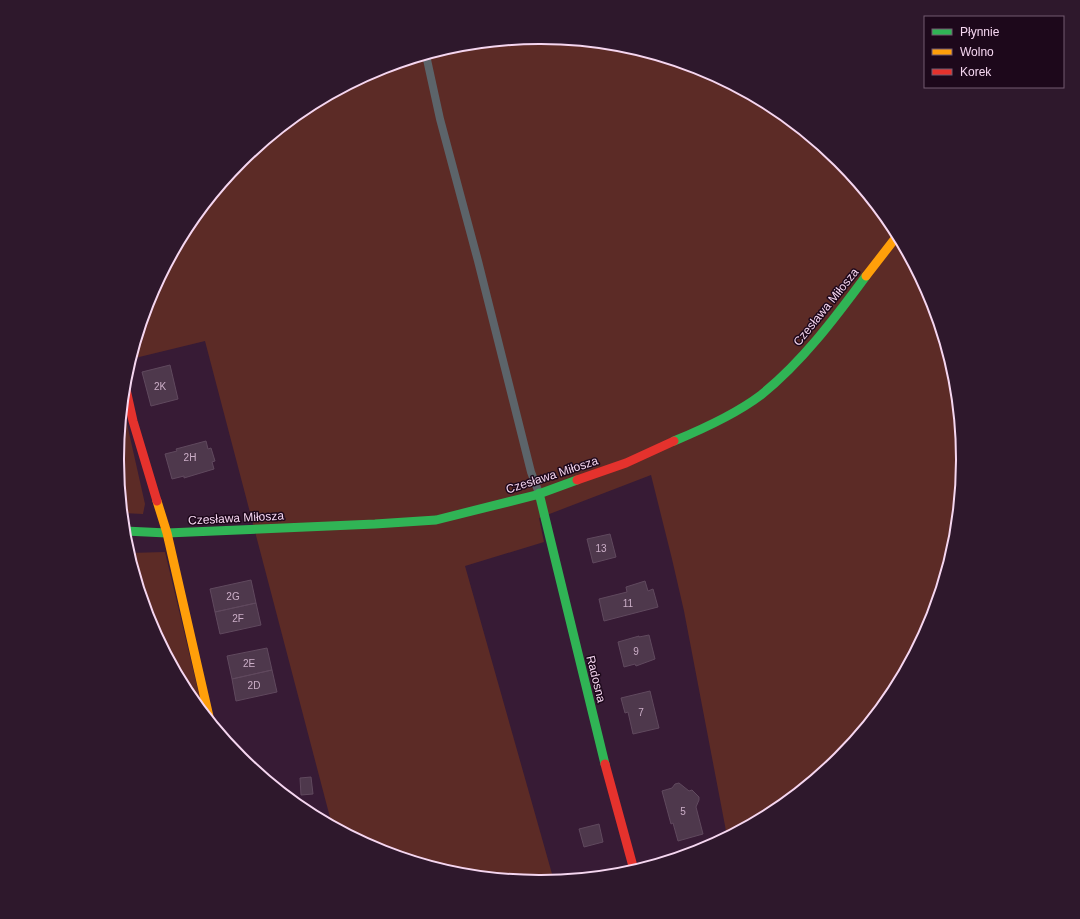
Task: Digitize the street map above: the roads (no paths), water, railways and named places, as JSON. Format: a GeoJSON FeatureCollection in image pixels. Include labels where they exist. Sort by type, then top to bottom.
{"type":"FeatureCollection","features":[{"type":"Feature","properties":{"kind":"street","name":"Czesława Miłosza"},"geometry":{"type":"LineString","coordinates":[[131,531],[168,533],[436,520],[492,507],[539,493],[626,463],[721,419],[760,395],[792,367],[839,312],[893,241]]}},
{"type":"Feature","properties":{"kind":"street"},"geometry":{"type":"LineString","coordinates":[[129,401],[133,421],[168,533],[207,708]]}},
{"type":"Feature","properties":{"kind":"street","name":"Radosna"},"geometry":{"type":"LineString","coordinates":[[539,493],[614,800],[632,864]]}},
{"type":"Feature","properties":{"kind":"lane"},"geometry":{"type":"LineString","coordinates":[[427,60],[440,119],[478,261],[531,472],[539,493]]}}]}
